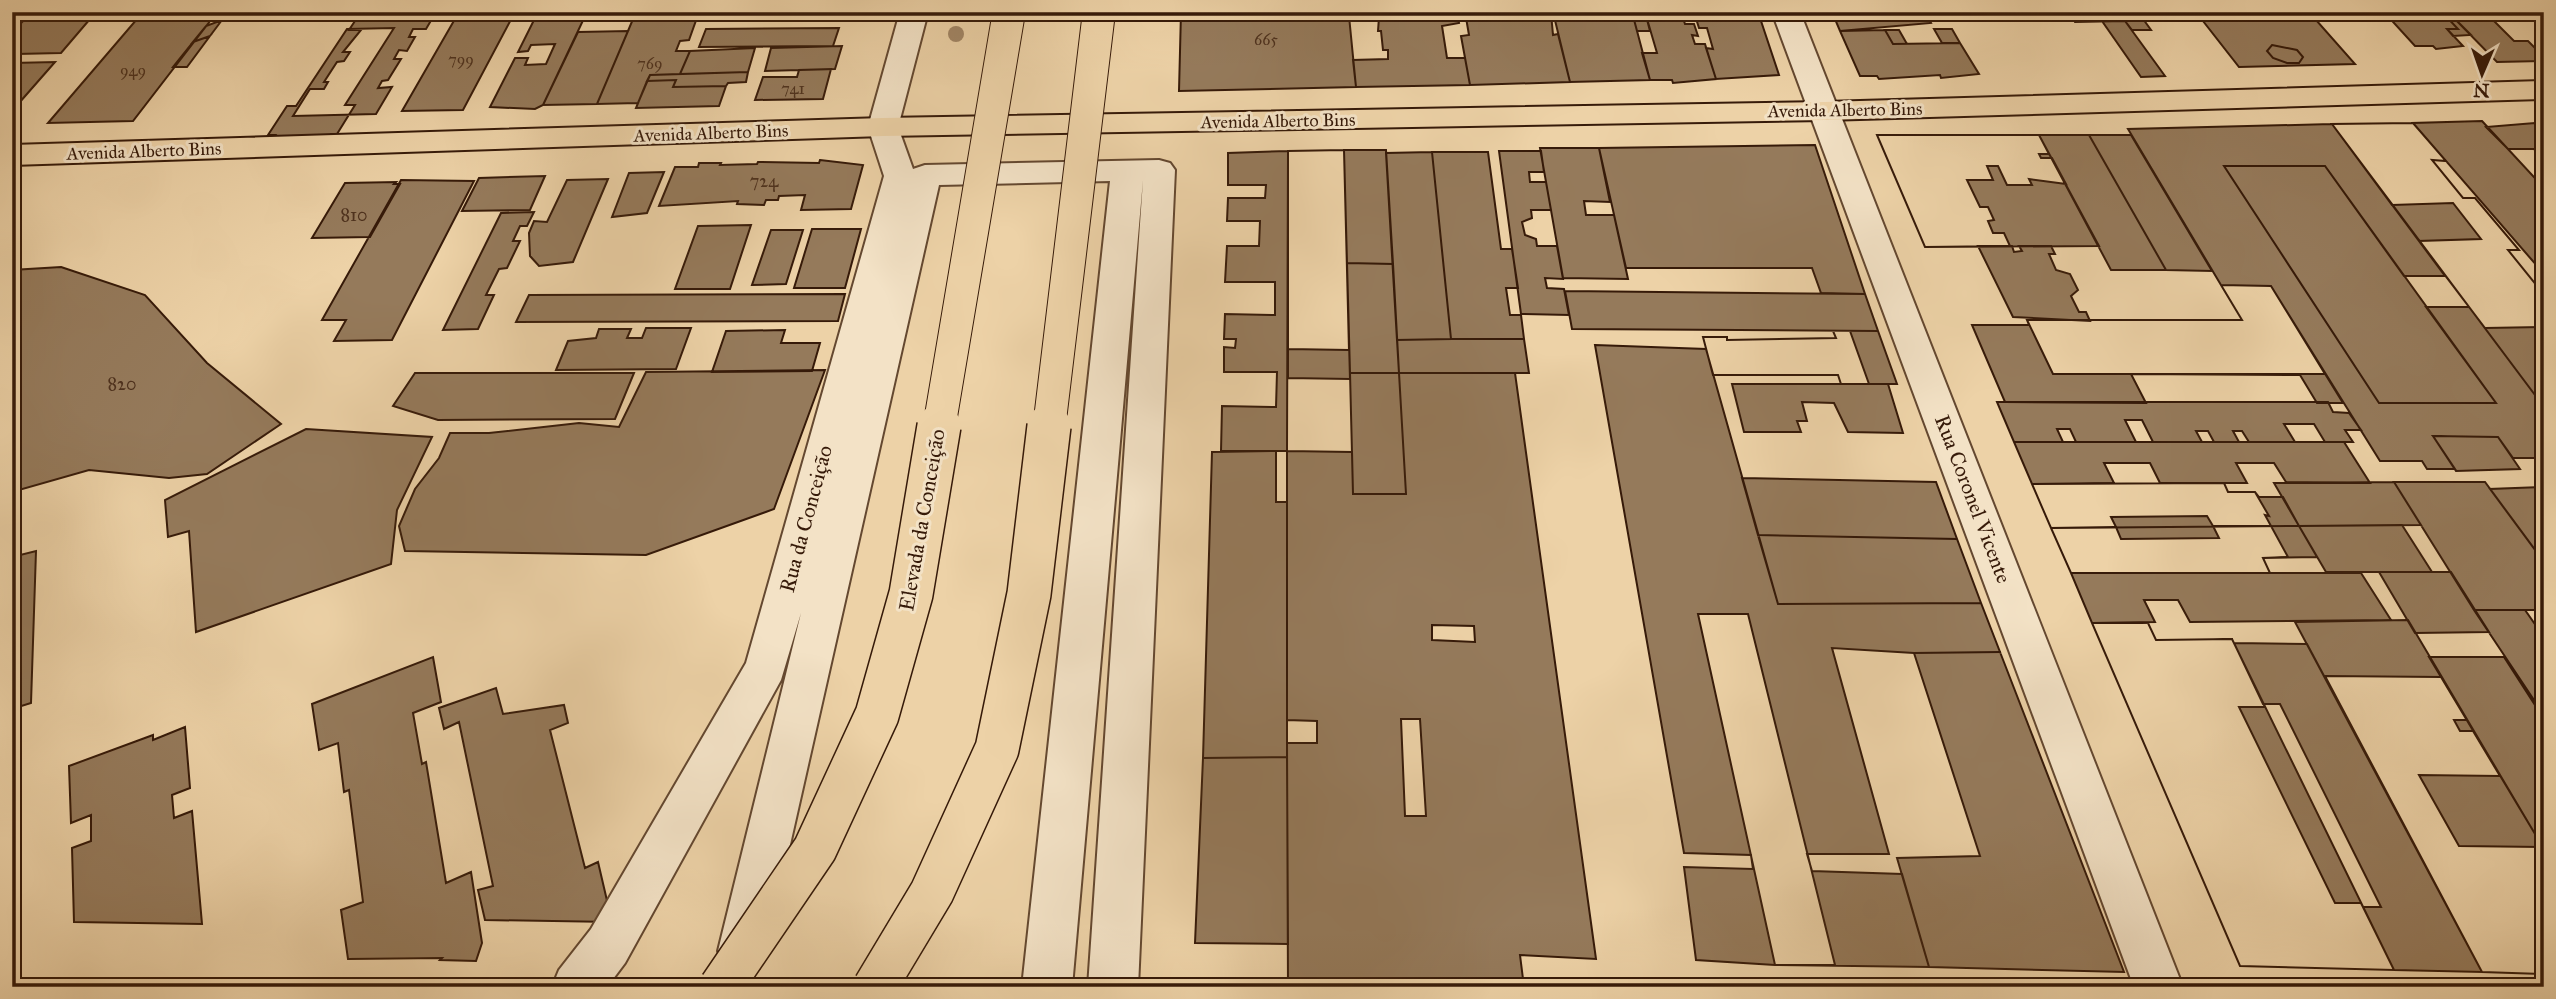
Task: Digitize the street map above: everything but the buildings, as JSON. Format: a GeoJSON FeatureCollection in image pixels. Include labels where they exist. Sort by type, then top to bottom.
{"type":"FeatureCollection","features":[{"type":"Feature","properties":{"kind":"main road","name":"Elevada da Conceição"},"geometry":{"type":"LineString","coordinates":[[721,987],[815,849],[877,715],[911,594],[1009,12]]}},
{"type":"Feature","properties":{"kind":"main road"},"geometry":{"type":"LineString","coordinates":[[875,987],[932,892],[997,749],[1029,594],[1099,12]]}},
{"type":"Feature","properties":{"kind":"main road","name":"Avenida Alberto Bins"},"geometry":{"type":"LineString","coordinates":[[12,155],[883,128],[1825,111],[2544,90]]}},
{"type":"Feature","properties":{"kind":"street"},"geometry":{"type":"LineString","coordinates":[[883,128],[914,12]]}},
{"type":"Feature","properties":{"kind":"street","name":"Rua Coronel Vicente"},"geometry":{"type":"LineString","coordinates":[[1786,12],[2159,987]]}},
{"type":"Feature","properties":{"kind":"street","name":"Rua da Conceição"},"geometry":{"type":"LineString","coordinates":[[576,987],[608,946],[766,667],[900,176],[883,128]]}},
{"type":"Feature","properties":{"kind":"street"},"geometry":{"type":"LineString","coordinates":[[734,987],[925,175],[1143,170]]}},
{"type":"Feature","properties":{"kind":"street"},"geometry":{"type":"LineString","coordinates":[[1047,987],[1143,170]]}},
{"type":"Feature","properties":{"kind":"street"},"geometry":{"type":"LineString","coordinates":[[1113,987],[1143,170]]}}]}
